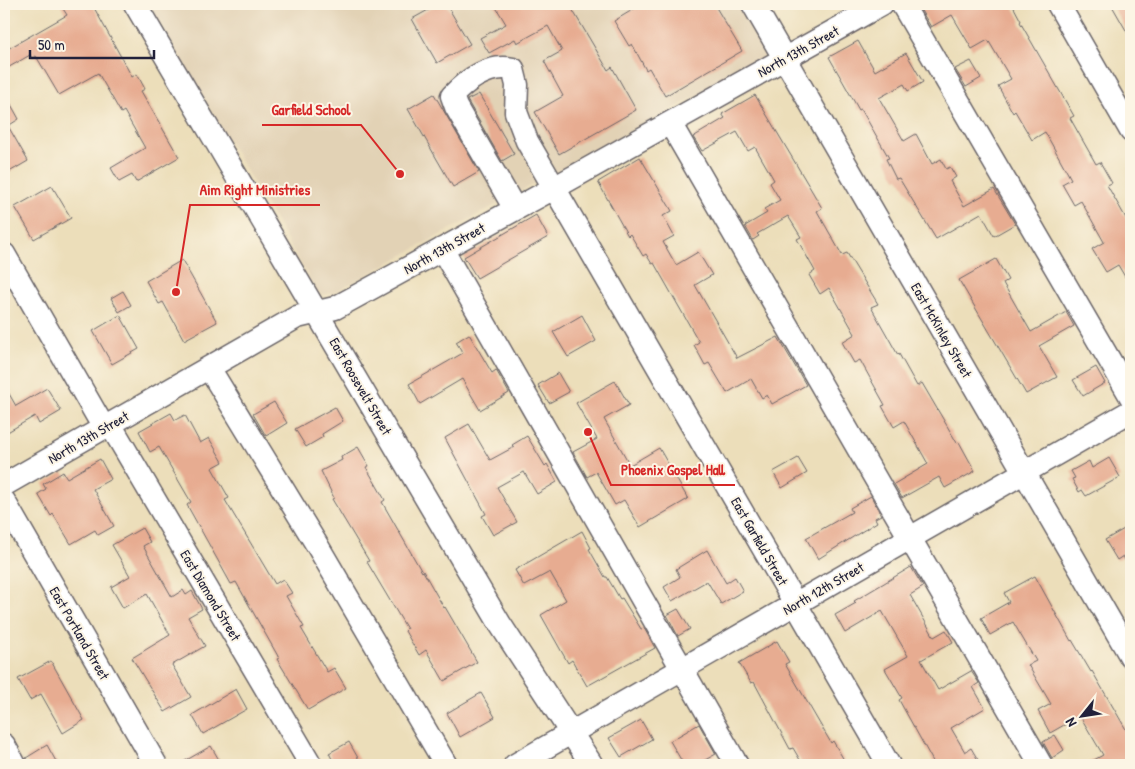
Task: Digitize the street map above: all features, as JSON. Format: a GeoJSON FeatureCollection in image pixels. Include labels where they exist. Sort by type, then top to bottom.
{"type":"FeatureCollection","features":[{"type":"Feature","properties":{"kind":"street","name":"East Roosevelt Street"},"geometry":{"type":"LineString","coordinates":[[136,4],[500,624],[592,765]]}},
{"type":"Feature","properties":{"kind":"street","name":"East McKinley Street"},"geometry":{"type":"LineString","coordinates":[[753,4],[1131,657]]}},
{"type":"Feature","properties":{"kind":"street","name":"North 13th Street"},"geometry":{"type":"LineString","coordinates":[[4,485],[297,317],[335,308],[882,4]]}},
{"type":"Feature","properties":{"kind":"street"},"geometry":{"type":"LineString","coordinates":[[902,4],[1131,397]]}},
{"type":"Feature","properties":{"kind":"street"},"geometry":{"type":"LineString","coordinates":[[1058,4],[1131,131]]}},
{"type":"Feature","properties":{"kind":"street","name":"East Garfield Street"},"geometry":{"type":"LineString","coordinates":[[515,209],[456,107],[452,96],[464,83],[482,73],[503,67],[513,69],[517,85],[516,112],[527,141],[889,765]]}},
{"type":"Feature","properties":{"kind":"street"},"geometry":{"type":"LineString","coordinates":[[670,123],[1041,765]]}},
{"type":"Feature","properties":{"kind":"street"},"geometry":{"type":"LineString","coordinates":[[442,249],[737,765]]}},
{"type":"Feature","properties":{"kind":"street","name":"East Diamond Street"},"geometry":{"type":"LineString","coordinates":[[4,254],[311,765]]}},
{"type":"Feature","properties":{"kind":"street"},"geometry":{"type":"LineString","coordinates":[[209,368],[317,545],[446,765]]}},
{"type":"Feature","properties":{"kind":"street","name":"North 12th Street"},"geometry":{"type":"LineString","coordinates":[[515,765],[1131,411]]}},
{"type":"Feature","properties":{"kind":"street","name":"East Portland Street"},"geometry":{"type":"LineString","coordinates":[[4,501],[156,765]]}},
{"type":"Feature","properties":{"kind":"street"},"geometry":{"type":"LineString","coordinates":[[4,745],[15,765]]}},
{"type":"Feature","properties":{"kind":"shaded area"},"geometry":{"type":"Polygon","coordinates":[[[149,4],[742,4],[766,46],[767,52],[765,59],[333,293],[322,295],[316,290],[149,4]]]}},
{"type":"Feature","properties":{"kind":"building"},"geometry":{"type":"Polygon","coordinates":[[[60,4],[92,4],[132,77],[137,74],[145,89],[141,91],[179,157],[136,182],[132,175],[119,182],[111,168],[145,148],[124,111],[121,113],[98,73],[59,95],[36,56],[32,58],[30,55],[4,70],[4,51],[67,15],[60,4]]]}},
{"type":"Feature","properties":{"kind":"building"},"geometry":{"type":"Polygon","coordinates":[[[439,4],[446,4],[470,44],[437,63],[412,19],[439,4]]]}},
{"type":"Feature","properties":{"kind":"building"},"geometry":{"type":"Polygon","coordinates":[[[494,4],[569,4],[608,70],[612,67],[636,110],[559,154],[535,112],[563,96],[544,61],[562,51],[548,26],[517,43],[515,39],[489,53],[480,38],[506,24],[494,4]]]}},
{"type":"Feature","properties":{"kind":"building"},"geometry":{"type":"Polygon","coordinates":[[[631,4],[714,4],[742,51],[665,96],[649,68],[646,70],[632,44],[629,46],[614,21],[634,9],[631,4]]]}},
{"type":"Feature","properties":{"kind":"building"},"geometry":{"type":"Polygon","coordinates":[[[929,4],[1012,4],[1020,22],[1074,116],[1070,118],[1096,164],[1100,162],[1112,183],[1107,185],[1131,227],[1131,287],[1118,265],[1106,272],[1092,249],[1104,242],[1081,201],[1074,205],[1062,184],[1071,179],[1045,132],[1032,140],[1015,111],[1013,113],[998,86],[1011,79],[988,40],[972,49],[952,15],[931,27],[920,9],[929,4]]]}},
{"type":"Feature","properties":{"kind":"building"},"geometry":{"type":"Polygon","coordinates":[[[1111,4],[1131,4],[1131,39],[1111,4]]]}},
{"type":"Feature","properties":{"kind":"building"},"geometry":{"type":"Polygon","coordinates":[[[858,41],[875,71],[906,53],[923,82],[908,91],[904,84],[879,98],[904,141],[916,134],[932,164],[941,159],[946,169],[950,167],[956,177],[950,181],[964,206],[994,189],[1015,224],[994,236],[981,213],[936,239],[899,178],[896,179],[886,159],[889,158],[829,57],[858,41]]]}},
{"type":"Feature","properties":{"kind":"building"},"geometry":{"type":"Polygon","coordinates":[[[971,61],[981,78],[966,87],[955,69],[971,61]]]}},
{"type":"Feature","properties":{"kind":"building"},"geometry":{"type":"Polygon","coordinates":[[[4,92],[19,119],[8,126],[28,161],[4,175],[4,92]]]}},
{"type":"Feature","properties":{"kind":"building"},"geometry":{"type":"Polygon","coordinates":[[[434,94],[479,172],[453,187],[408,109],[434,94]]]}},
{"type":"Feature","properties":{"kind":"building"},"geometry":{"type":"Polygon","coordinates":[[[479,94],[514,154],[502,161],[467,100],[479,94]]]}},
{"type":"Feature","properties":{"kind":"building"},"geometry":{"type":"Polygon","coordinates":[[[755,95],[822,208],[817,211],[842,255],[847,253],[878,304],[871,307],[898,355],[917,386],[922,383],[975,471],[945,488],[939,477],[902,498],[894,484],[928,464],[904,421],[894,427],[882,406],[885,405],[860,360],[854,363],[842,342],[855,334],[829,288],[820,294],[809,275],[815,271],[797,239],[801,237],[788,216],[757,234],[759,236],[753,240],[745,226],[767,213],[764,209],[780,200],[770,183],[774,180],[755,147],[748,151],[737,132],[702,151],[693,137],[725,118],[722,114],[755,95]]]}},
{"type":"Feature","properties":{"kind":"building"},"geometry":{"type":"Polygon","coordinates":[[[640,157],[672,211],[663,216],[674,236],[663,242],[676,265],[698,252],[712,275],[695,285],[737,358],[778,337],[806,385],[772,404],[767,395],[762,398],[751,379],[727,393],[709,363],[705,365],[694,345],[699,342],[654,263],[652,264],[646,254],[643,256],[630,234],[628,236],[598,182],[640,157]]]}},
{"type":"Feature","properties":{"kind":"building"},"geometry":{"type":"Polygon","coordinates":[[[52,186],[71,218],[34,239],[15,207],[52,186]]]}},
{"type":"Feature","properties":{"kind":"building"},"geometry":{"type":"Polygon","coordinates":[[[536,215],[548,237],[477,278],[464,257],[536,215]]]}},
{"type":"Feature","properties":{"kind":"building"},"geometry":{"type":"Polygon","coordinates":[[[996,259],[1008,280],[1003,283],[1031,332],[1066,312],[1074,326],[1039,346],[1057,377],[1026,394],[959,280],[996,259]]]}},
{"type":"Feature","properties":{"kind":"building"},"geometry":{"type":"Polygon","coordinates":[[[182,260],[217,322],[184,340],[163,302],[159,304],[146,281],[182,260]]]}},
{"type":"Feature","properties":{"kind":"building"},"geometry":{"type":"Polygon","coordinates":[[[123,291],[131,305],[119,312],[111,298],[123,291]]]}},
{"type":"Feature","properties":{"kind":"building"},"geometry":{"type":"Polygon","coordinates":[[[120,315],[139,349],[112,364],[93,331],[120,315]]]}},
{"type":"Feature","properties":{"kind":"building"},"geometry":{"type":"Polygon","coordinates":[[[582,315],[596,341],[568,357],[553,332],[582,315]]]}},
{"type":"Feature","properties":{"kind":"building"},"geometry":{"type":"Polygon","coordinates":[[[469,334],[492,373],[496,370],[509,393],[480,410],[462,379],[420,404],[409,384],[463,353],[456,342],[469,334]]]}},
{"type":"Feature","properties":{"kind":"building"},"geometry":{"type":"Polygon","coordinates":[[[1096,367],[1105,383],[1083,396],[1073,380],[1096,367]]]}},
{"type":"Feature","properties":{"kind":"building"},"geometry":{"type":"Polygon","coordinates":[[[558,373],[569,392],[549,403],[538,385],[558,373]]]}},
{"type":"Feature","properties":{"kind":"building"},"geometry":{"type":"Polygon","coordinates":[[[615,381],[629,405],[604,419],[630,465],[659,448],[688,499],[640,527],[624,500],[615,505],[596,472],[587,477],[573,452],[597,439],[576,403],[615,381]]]}},
{"type":"Feature","properties":{"kind":"building"},"geometry":{"type":"Polygon","coordinates":[[[4,385],[16,406],[47,388],[61,411],[39,424],[35,416],[4,434],[4,385]]]}},
{"type":"Feature","properties":{"kind":"building"},"geometry":{"type":"Polygon","coordinates":[[[274,402],[287,423],[266,436],[253,414],[274,402]]]}},
{"type":"Feature","properties":{"kind":"building"},"geometry":{"type":"Polygon","coordinates":[[[335,407],[343,421],[322,434],[323,437],[306,447],[295,429],[335,407]]]}},
{"type":"Feature","properties":{"kind":"building"},"geometry":{"type":"Polygon","coordinates":[[[171,413],[175,420],[185,415],[200,443],[209,438],[223,462],[212,468],[229,498],[225,500],[275,584],[283,579],[292,593],[286,596],[304,627],[301,628],[327,672],[334,668],[346,688],[308,710],[277,659],[279,658],[236,582],[231,584],[187,505],[191,502],[159,447],[150,452],[139,431],[171,413]]]}},
{"type":"Feature","properties":{"kind":"building"},"geometry":{"type":"Polygon","coordinates":[[[469,424],[490,460],[514,447],[512,445],[527,436],[557,482],[537,494],[524,472],[497,487],[517,522],[493,535],[482,516],[486,514],[445,438],[469,424]]]}},
{"type":"Feature","properties":{"kind":"building"},"geometry":{"type":"Polygon","coordinates":[[[358,447],[369,466],[366,467],[385,500],[382,502],[477,662],[444,681],[426,650],[419,655],[405,631],[407,629],[332,499],[334,498],[321,471],[342,460],[341,457],[358,447]]]}},
{"type":"Feature","properties":{"kind":"building"},"geometry":{"type":"Polygon","coordinates":[[[798,458],[807,473],[782,488],[773,472],[798,458]]]}},
{"type":"Feature","properties":{"kind":"building"},"geometry":{"type":"Polygon","coordinates":[[[1109,458],[1120,477],[1086,496],[1082,490],[1079,492],[1072,479],[1075,478],[1071,471],[1089,461],[1092,468],[1109,458]]]}},
{"type":"Feature","properties":{"kind":"building"},"geometry":{"type":"Polygon","coordinates":[[[100,459],[111,479],[93,489],[114,526],[98,535],[95,530],[71,544],[53,514],[51,516],[38,494],[46,489],[43,484],[63,472],[67,478],[100,459]]]}},
{"type":"Feature","properties":{"kind":"building"},"geometry":{"type":"Polygon","coordinates":[[[871,496],[881,515],[875,518],[877,522],[818,559],[806,538],[852,512],[850,508],[871,496]]]}},
{"type":"Feature","properties":{"kind":"building"},"geometry":{"type":"Polygon","coordinates":[[[1131,525],[1131,571],[1123,556],[1117,560],[1105,540],[1131,525]]]}},
{"type":"Feature","properties":{"kind":"building"},"geometry":{"type":"Polygon","coordinates":[[[142,528],[150,542],[143,546],[172,597],[183,590],[186,595],[192,591],[202,609],[188,617],[205,646],[172,665],[191,697],[165,712],[132,658],[170,635],[147,594],[123,608],[111,587],[130,576],[112,545],[142,528]]]}},
{"type":"Feature","properties":{"kind":"building"},"geometry":{"type":"Polygon","coordinates":[[[582,531],[591,548],[589,549],[605,577],[607,577],[620,599],[622,598],[641,629],[644,628],[655,648],[587,686],[572,660],[568,663],[541,615],[566,600],[550,572],[524,586],[515,570],[582,531]]]}},
{"type":"Feature","properties":{"kind":"building"},"geometry":{"type":"Polygon","coordinates":[[[707,550],[726,583],[735,577],[743,591],[721,604],[707,581],[672,601],[664,587],[680,577],[676,569],[707,550]]]}},
{"type":"Feature","properties":{"kind":"building"},"geometry":{"type":"Polygon","coordinates":[[[911,567],[923,587],[910,595],[934,637],[946,630],[953,642],[921,660],[938,690],[971,671],[979,683],[973,687],[985,708],[951,728],[965,752],[971,748],[981,765],[935,765],[899,700],[902,698],[885,669],[908,656],[882,611],[845,633],[835,615],[856,603],[854,601],[911,567]]]}},
{"type":"Feature","properties":{"kind":"building"},"geometry":{"type":"Polygon","coordinates":[[[1035,576],[1071,641],[1092,671],[1131,738],[1131,765],[1085,765],[1103,755],[1080,716],[1050,733],[1038,711],[1051,704],[1028,665],[1036,661],[1013,622],[990,635],[981,618],[1009,602],[1004,593],[1035,576]]]}},
{"type":"Feature","properties":{"kind":"building"},"geometry":{"type":"Polygon","coordinates":[[[678,609],[690,629],[678,636],[667,615],[678,609]]]}},
{"type":"Feature","properties":{"kind":"building"},"geometry":{"type":"Polygon","coordinates":[[[777,641],[789,662],[785,664],[831,743],[833,741],[844,760],[836,765],[803,765],[793,748],[790,749],[754,682],[751,683],[739,663],[777,641]]]}},
{"type":"Feature","properties":{"kind":"building"},"geometry":{"type":"Polygon","coordinates":[[[51,661],[84,720],[63,733],[41,694],[30,700],[18,679],[51,661]]]}},
{"type":"Feature","properties":{"kind":"building"},"geometry":{"type":"Polygon","coordinates":[[[236,689],[247,709],[203,734],[192,715],[236,689]]]}},
{"type":"Feature","properties":{"kind":"building"},"geometry":{"type":"Polygon","coordinates":[[[481,693],[495,717],[460,737],[447,713],[481,693]]]}},
{"type":"Feature","properties":{"kind":"building"},"geometry":{"type":"Polygon","coordinates":[[[641,720],[652,739],[621,757],[609,738],[641,720]]]}},
{"type":"Feature","properties":{"kind":"building"},"geometry":{"type":"Polygon","coordinates":[[[699,724],[716,754],[696,765],[684,765],[670,741],[699,724]]]}},
{"type":"Feature","properties":{"kind":"building"},"geometry":{"type":"Polygon","coordinates":[[[1055,735],[1064,750],[1052,758],[1043,742],[1055,735]]]}},
{"type":"Feature","properties":{"kind":"building"},"geometry":{"type":"Polygon","coordinates":[[[349,742],[362,765],[335,765],[329,753],[349,742]]]}},
{"type":"Feature","properties":{"kind":"building"},"geometry":{"type":"Polygon","coordinates":[[[47,745],[58,765],[28,765],[26,758],[47,745]]]}},
{"type":"Feature","properties":{"kind":"building"},"geometry":{"type":"Polygon","coordinates":[[[211,746],[222,765],[178,765],[211,746]]]}},
{"type":"Feature","properties":{"kind":"place","name":"Garfield School"},"geometry":{"type":"Point","coordinates":[400,174]}},
{"type":"Feature","properties":{"kind":"place","name":"Aim Right Ministries"},"geometry":{"type":"Point","coordinates":[176,292]}},
{"type":"Feature","properties":{"kind":"place","name":"Phoenix Gospel Hall"},"geometry":{"type":"Point","coordinates":[588,432]}}]}
